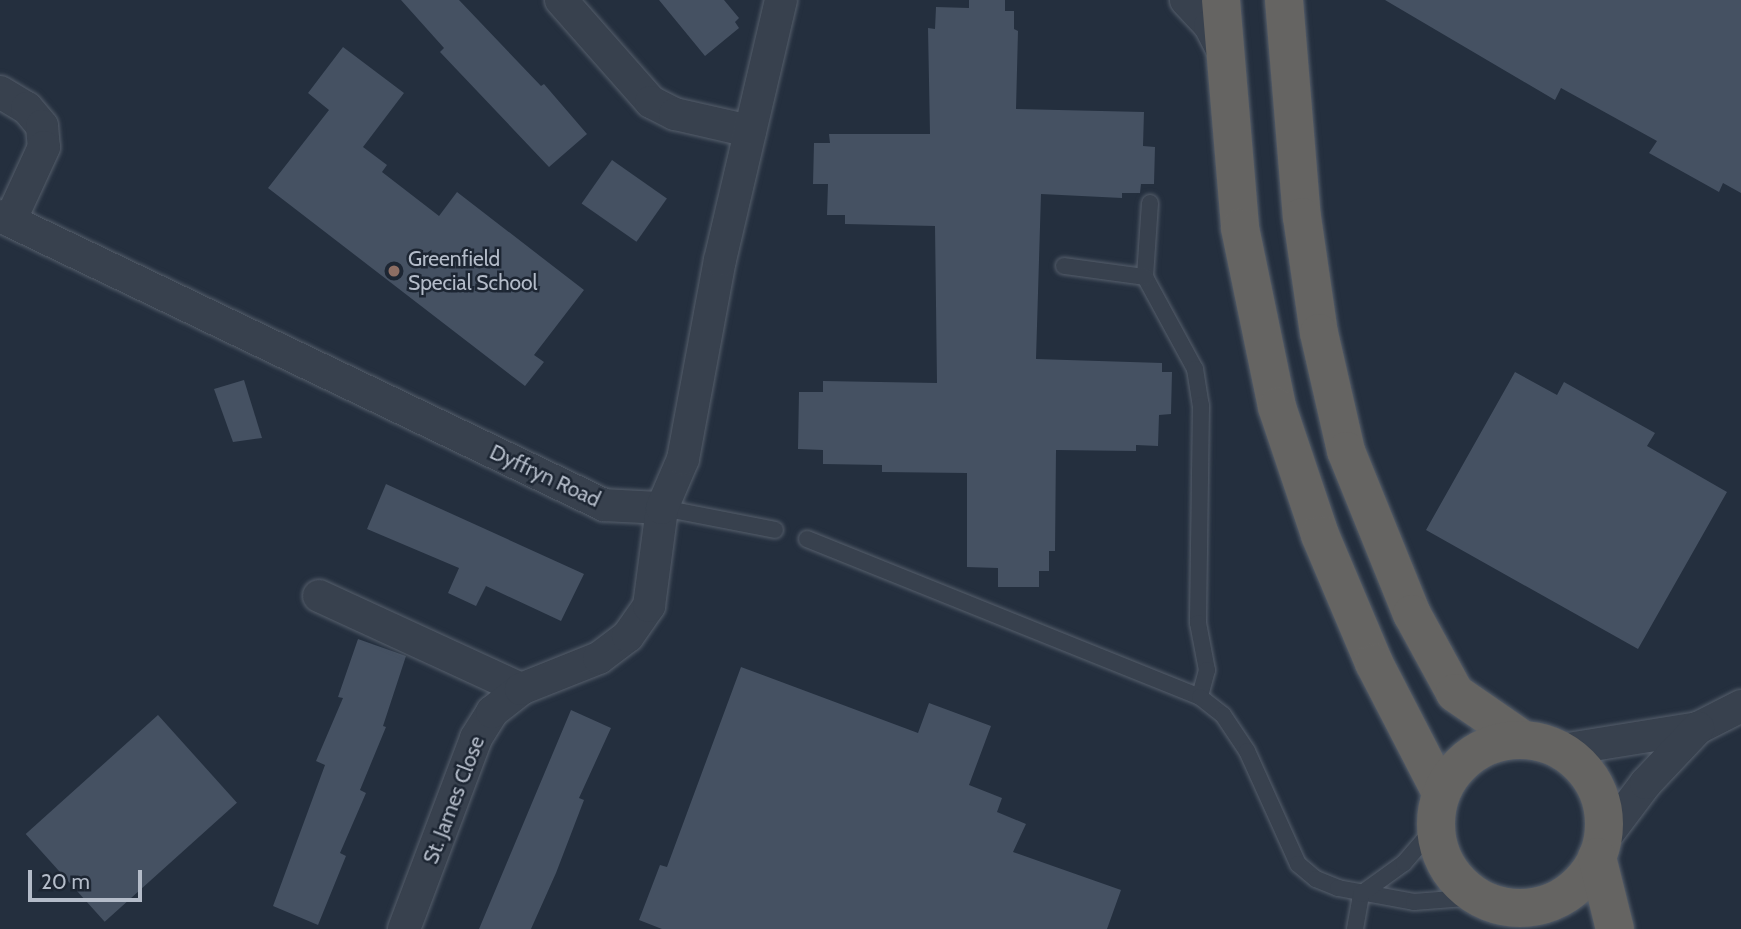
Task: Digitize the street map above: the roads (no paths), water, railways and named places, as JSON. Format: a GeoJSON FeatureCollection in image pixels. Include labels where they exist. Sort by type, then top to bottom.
{"type":"FeatureCollection","features":[{"type":"Feature","properties":{"kind":"highway"},"geometry":{"type":"LineString","coordinates":[[1221,0],[1240,228],[1277,407],[1320,535],[1438,810],[1441,853],[1455,878],[1505,911],[1529,908],[1558,899],[1581,882],[1599,851],[1604,823],[1599,794],[1585,769],[1562,750],[1522,739],[1455,693],[1412,614],[1346,452],[1319,333],[1301,217],[1284,0]]}},
{"type":"Feature","properties":{"kind":"highway"},"geometry":{"type":"LineString","coordinates":[[1438,810],[1456,769],[1479,750],[1522,739]]}},
{"type":"Feature","properties":{"kind":"highway"},"geometry":{"type":"LineString","coordinates":[[1599,851],[1615,929]]}},
{"type":"Feature","properties":{"kind":"street"},"geometry":{"type":"LineString","coordinates":[[561,0],[650,102],[675,114],[750,131]]}},
{"type":"Feature","properties":{"kind":"street"},"geometry":{"type":"LineString","coordinates":[[662,508],[683,459],[720,260],[781,0]]}},
{"type":"Feature","properties":{"kind":"street"},"geometry":{"type":"LineString","coordinates":[[1186,0],[1210,26],[1225,54]]}},
{"type":"Feature","properties":{"kind":"street"},"geometry":{"type":"LineString","coordinates":[[0,92],[27,108],[42,126],[44,147],[5,219]]}},
{"type":"Feature","properties":{"kind":"street","name":"Dyffryn Road"},"geometry":{"type":"LineString","coordinates":[[5,219],[604,505],[662,508]]}},
{"type":"Feature","properties":{"kind":"street","name":"St. James Close"},"geometry":{"type":"LineString","coordinates":[[404,929],[476,738],[492,712],[521,688],[599,658],[628,636],[649,606],[662,508]]}},
{"type":"Feature","properties":{"kind":"street"},"geometry":{"type":"LineString","coordinates":[[319,596],[521,688]]}},
{"type":"Feature","properties":{"kind":"street"},"geometry":{"type":"LineString","coordinates":[[1562,750],[1698,728],[1741,706]]}},
{"type":"Feature","properties":{"kind":"street"},"geometry":{"type":"LineString","coordinates":[[1599,851],[1646,783],[1698,728]]}},
{"type":"Feature","properties":{"kind":"lane"},"geometry":{"type":"LineString","coordinates":[[1150,203],[1145,277],[1195,369],[1201,405],[1198,623],[1207,670],[1200,697]]}},
{"type":"Feature","properties":{"kind":"lane"},"geometry":{"type":"LineString","coordinates":[[1064,266],[1145,277]]}},
{"type":"Feature","properties":{"kind":"lane"},"geometry":{"type":"LineString","coordinates":[[662,508],[775,530]]}},
{"type":"Feature","properties":{"kind":"lane"},"geometry":{"type":"LineString","coordinates":[[807,539],[1200,697],[1223,715],[1247,751],[1298,864],[1316,879],[1361,894],[1505,911]]}},
{"type":"Feature","properties":{"kind":"lane"},"geometry":{"type":"LineString","coordinates":[[1355,929],[1361,894],[1404,863],[1438,810]]}},
{"type":"Feature","properties":{"kind":"place","name":"Greenfield Special School"},"geometry":{"type":"Point","coordinates":[394,271]}}]}
